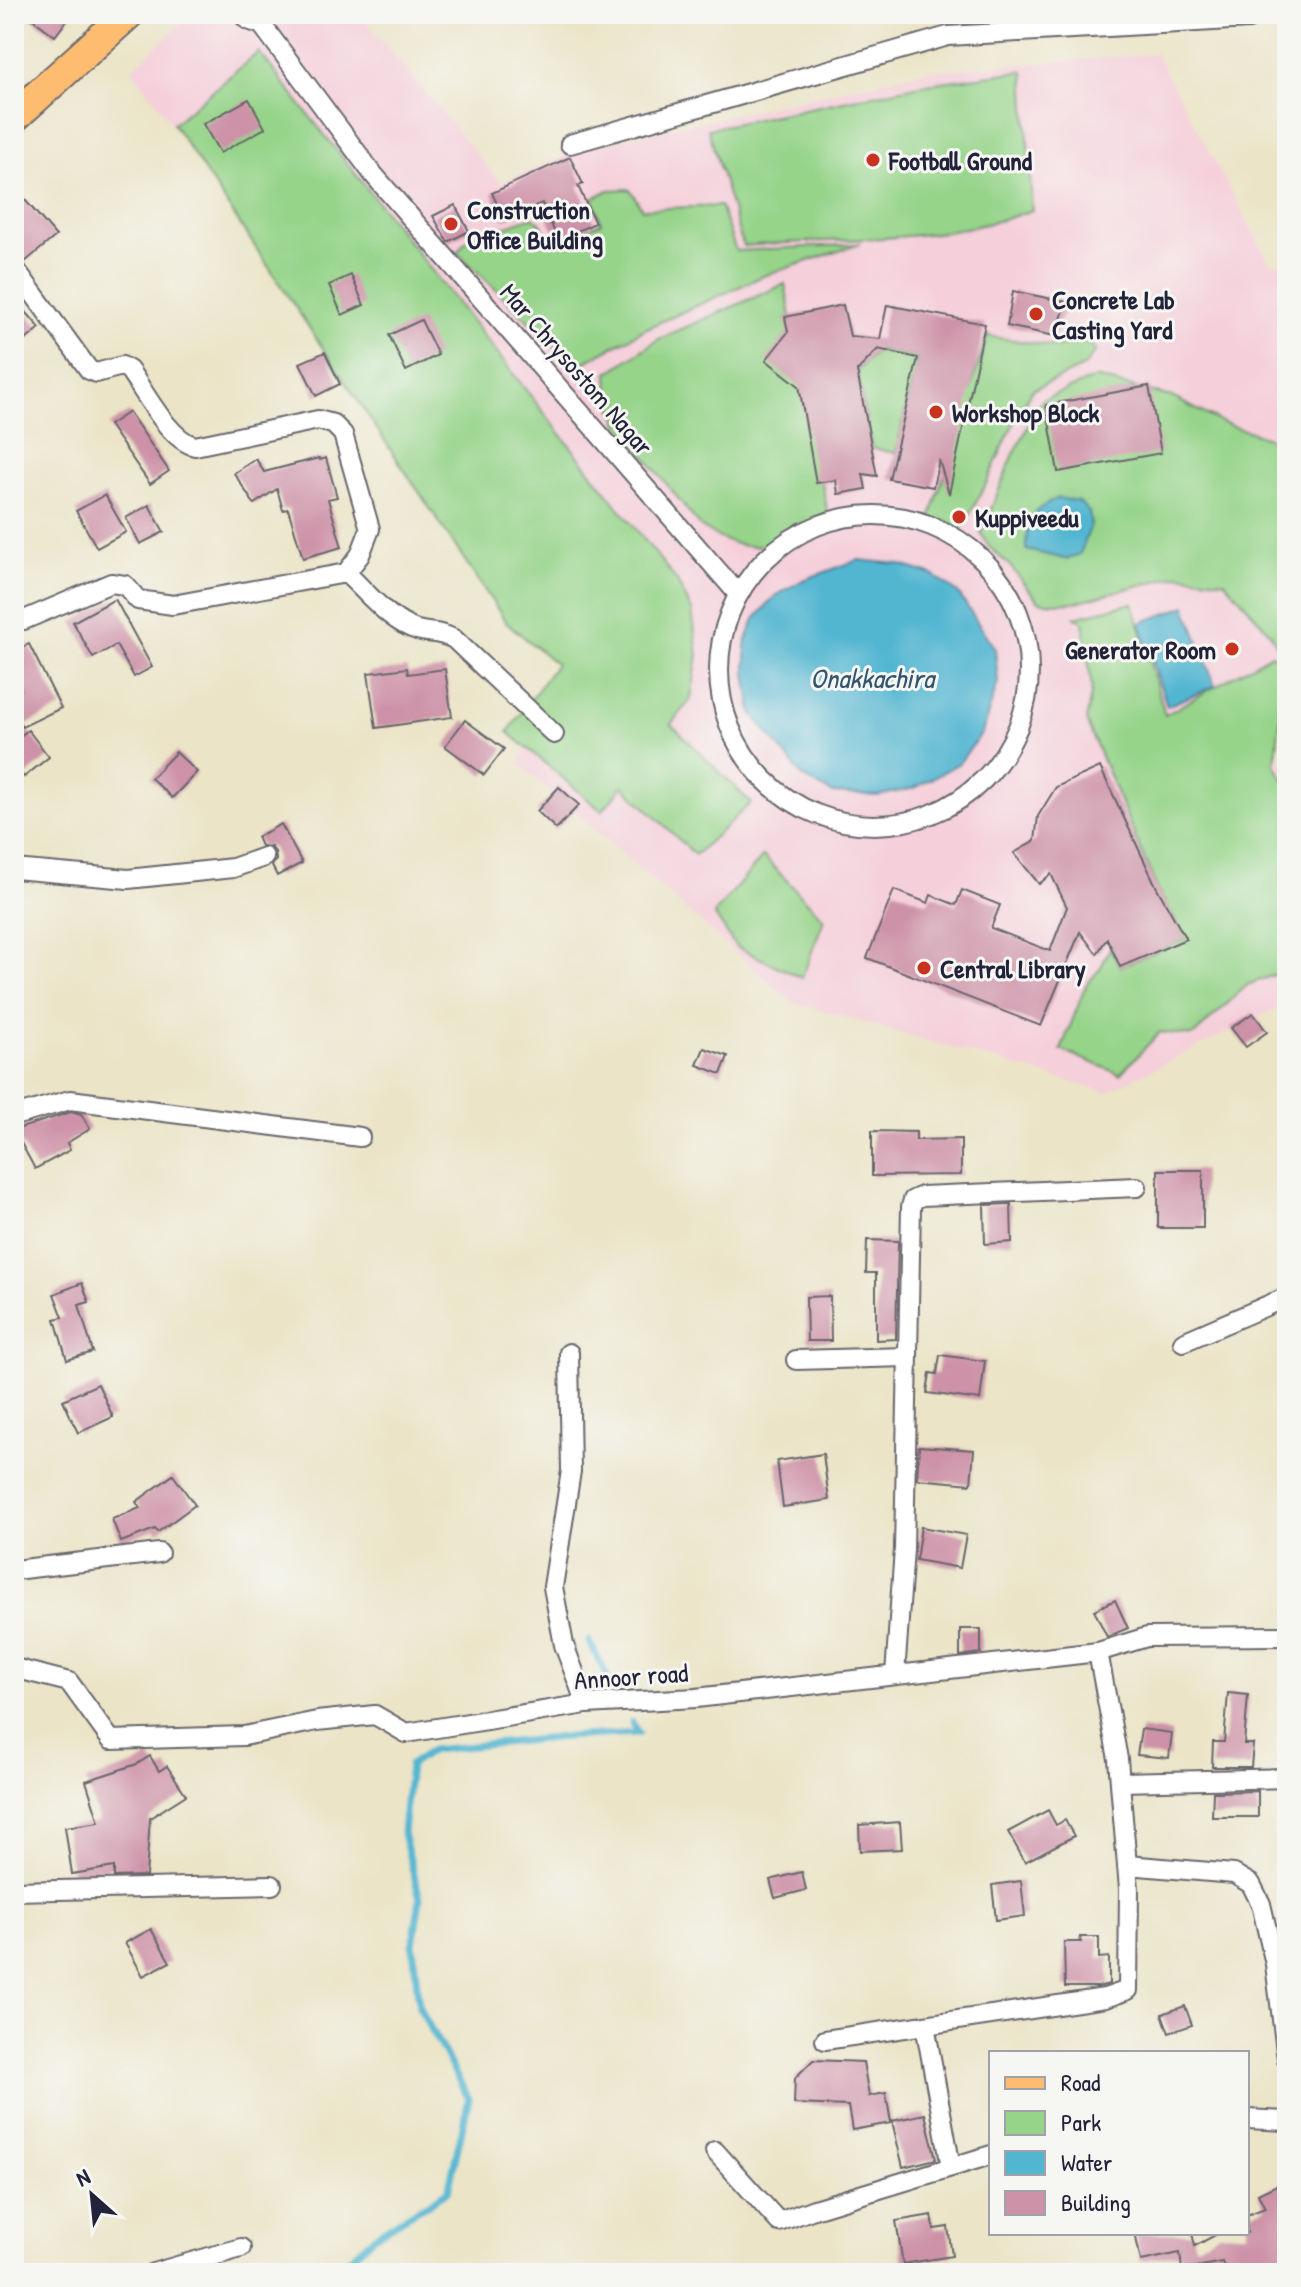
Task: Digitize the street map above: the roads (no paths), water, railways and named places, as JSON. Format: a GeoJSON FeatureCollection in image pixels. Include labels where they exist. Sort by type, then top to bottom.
{"type":"FeatureCollection","features":[{"type":"Feature","properties":{"kind":"main road"},"geometry":{"type":"LineString","coordinates":[[14,117],[128,14]]}},
{"type":"Feature","properties":{"kind":"street","name":"Mar Chrysostom Nagar"},"geometry":{"type":"LineString","coordinates":[[242,14],[248,20],[263,20],[373,174],[738,594]]}},
{"type":"Feature","properties":{"kind":"street"},"geometry":{"type":"LineString","coordinates":[[570,144],[948,36],[1249,19],[1249,14]]}},
{"type":"Feature","properties":{"kind":"street"},"geometry":{"type":"LineString","coordinates":[[14,267],[89,370],[96,373],[122,366],[129,370],[175,435],[188,444],[195,446],[318,420],[333,424],[343,434],[370,529],[360,555],[346,573],[173,605],[138,600],[125,585],[111,583],[24,620],[14,620]]}},
{"type":"Feature","properties":{"kind":"street"},"geometry":{"type":"LineString","coordinates":[[877,514],[918,520],[957,537],[992,566],[1017,605],[1030,649],[1029,695],[1015,739],[988,776],[952,805],[908,822],[862,825],[818,815],[779,794],[748,762],[727,723],[718,679],[722,635],[738,594],[763,560],[797,535],[835,519],[877,514]]}},
{"type":"Feature","properties":{"kind":"street"},"geometry":{"type":"LineString","coordinates":[[346,573],[400,622],[419,631],[439,632],[454,639],[554,734]]}},
{"type":"Feature","properties":{"kind":"street"},"geometry":{"type":"LineString","coordinates":[[14,869],[128,879],[233,868],[264,857]]}},
{"type":"Feature","properties":{"kind":"street"},"geometry":{"type":"LineString","coordinates":[[14,1116],[70,1100],[360,1137]]}},
{"type":"Feature","properties":{"kind":"street"},"geometry":{"type":"LineString","coordinates":[[895,1675],[904,1549],[913,1200],[922,1196],[1137,1187]]}},
{"type":"Feature","properties":{"kind":"street"},"geometry":{"type":"LineString","coordinates":[[1183,1342],[1287,1297]]}},
{"type":"Feature","properties":{"kind":"street"},"geometry":{"type":"LineString","coordinates":[[569,1353],[571,1471],[553,1587],[564,1645],[586,1704]]}},
{"type":"Feature","properties":{"kind":"street"},"geometry":{"type":"LineString","coordinates":[[796,1360],[908,1357]]}},
{"type":"Feature","properties":{"kind":"street"},"geometry":{"type":"LineString","coordinates":[[14,1570],[159,1553]]}},
{"type":"Feature","properties":{"kind":"street","name":"Annoor road"},"geometry":{"type":"LineString","coordinates":[[14,1668],[69,1682],[111,1740],[244,1736],[317,1721],[375,1715],[406,1733],[586,1704],[696,1698],[1098,1652],[1147,1637],[1287,1636]]}},
{"type":"Feature","properties":{"kind":"street"},"geometry":{"type":"LineString","coordinates":[[825,2040],[1105,1998],[1128,1990],[1127,1865],[1120,1782],[1098,1652]]}},
{"type":"Feature","properties":{"kind":"street"},"geometry":{"type":"LineString","coordinates":[[1120,1782],[1287,1778]]}},
{"type":"Feature","properties":{"kind":"street"},"geometry":{"type":"LineString","coordinates":[[1127,1865],[1234,1874],[1251,1884],[1261,1904],[1275,1964],[1287,2059]]}},
{"type":"Feature","properties":{"kind":"street"},"geometry":{"type":"LineString","coordinates":[[14,1891],[272,1885]]}},
{"type":"Feature","properties":{"kind":"street"},"geometry":{"type":"LineString","coordinates":[[925,2025],[951,2167]]}},
{"type":"Feature","properties":{"kind":"street"},"geometry":{"type":"LineString","coordinates":[[1249,2119],[1287,2121]]}},
{"type":"Feature","properties":{"kind":"street"},"geometry":{"type":"LineString","coordinates":[[715,2151],[779,2222],[989,2156]]}},
{"type":"Feature","properties":{"kind":"street"},"geometry":{"type":"LineString","coordinates":[[153,2273],[241,2248]]}},
{"type":"Feature","properties":{"kind":"water"},"geometry":{"type":"Polygon","coordinates":[[[1058,498],[1079,502],[1089,512],[1091,525],[1080,554],[1065,559],[1026,550],[1027,531],[1032,518],[1041,507],[1058,498]]]}},
{"type":"Feature","properties":{"kind":"water","name":"Onakkachira"},"geometry":{"type":"Polygon","coordinates":[[[858,560],[898,564],[933,575],[958,593],[995,649],[998,682],[982,733],[959,763],[915,788],[878,796],[832,793],[803,777],[752,713],[746,673],[746,642],[755,619],[774,597],[803,580],[858,560]]]}},
{"type":"Feature","properties":{"kind":"water"},"geometry":{"type":"Polygon","coordinates":[[[1186,606],[1215,686],[1167,706],[1140,623],[1186,606]]]}},
{"type":"Feature","properties":{"kind":"waterway"},"geometry":{"type":"LineString","coordinates":[[589,1641],[610,1682]]}},
{"type":"Feature","properties":{"kind":"waterway"},"geometry":{"type":"LineString","coordinates":[[333,2273],[376,2235],[448,2191],[469,2099],[419,2007],[413,1945],[420,1898],[403,1833],[410,1765],[432,1750],[638,1733],[632,1722]]}},
{"type":"Feature","properties":{"kind":"place","name":"Football Ground"},"geometry":{"type":"Point","coordinates":[873,160]}},
{"type":"Feature","properties":{"kind":"place","name":"Construction Office Building"},"geometry":{"type":"Point","coordinates":[451,224]}},
{"type":"Feature","properties":{"kind":"place","name":"Concrete Lab Casting Yard"},"geometry":{"type":"Point","coordinates":[1036,314]}},
{"type":"Feature","properties":{"kind":"place","name":"Workshop Block"},"geometry":{"type":"Point","coordinates":[936,412]}},
{"type":"Feature","properties":{"kind":"place","name":"Kuppiveedu"},"geometry":{"type":"Point","coordinates":[959,517]}},
{"type":"Feature","properties":{"kind":"place","name":"Generator Room"},"geometry":{"type":"Point","coordinates":[1232,649]}},
{"type":"Feature","properties":{"kind":"place","name":"Central Library"},"geometry":{"type":"Point","coordinates":[924,968]}}]}
